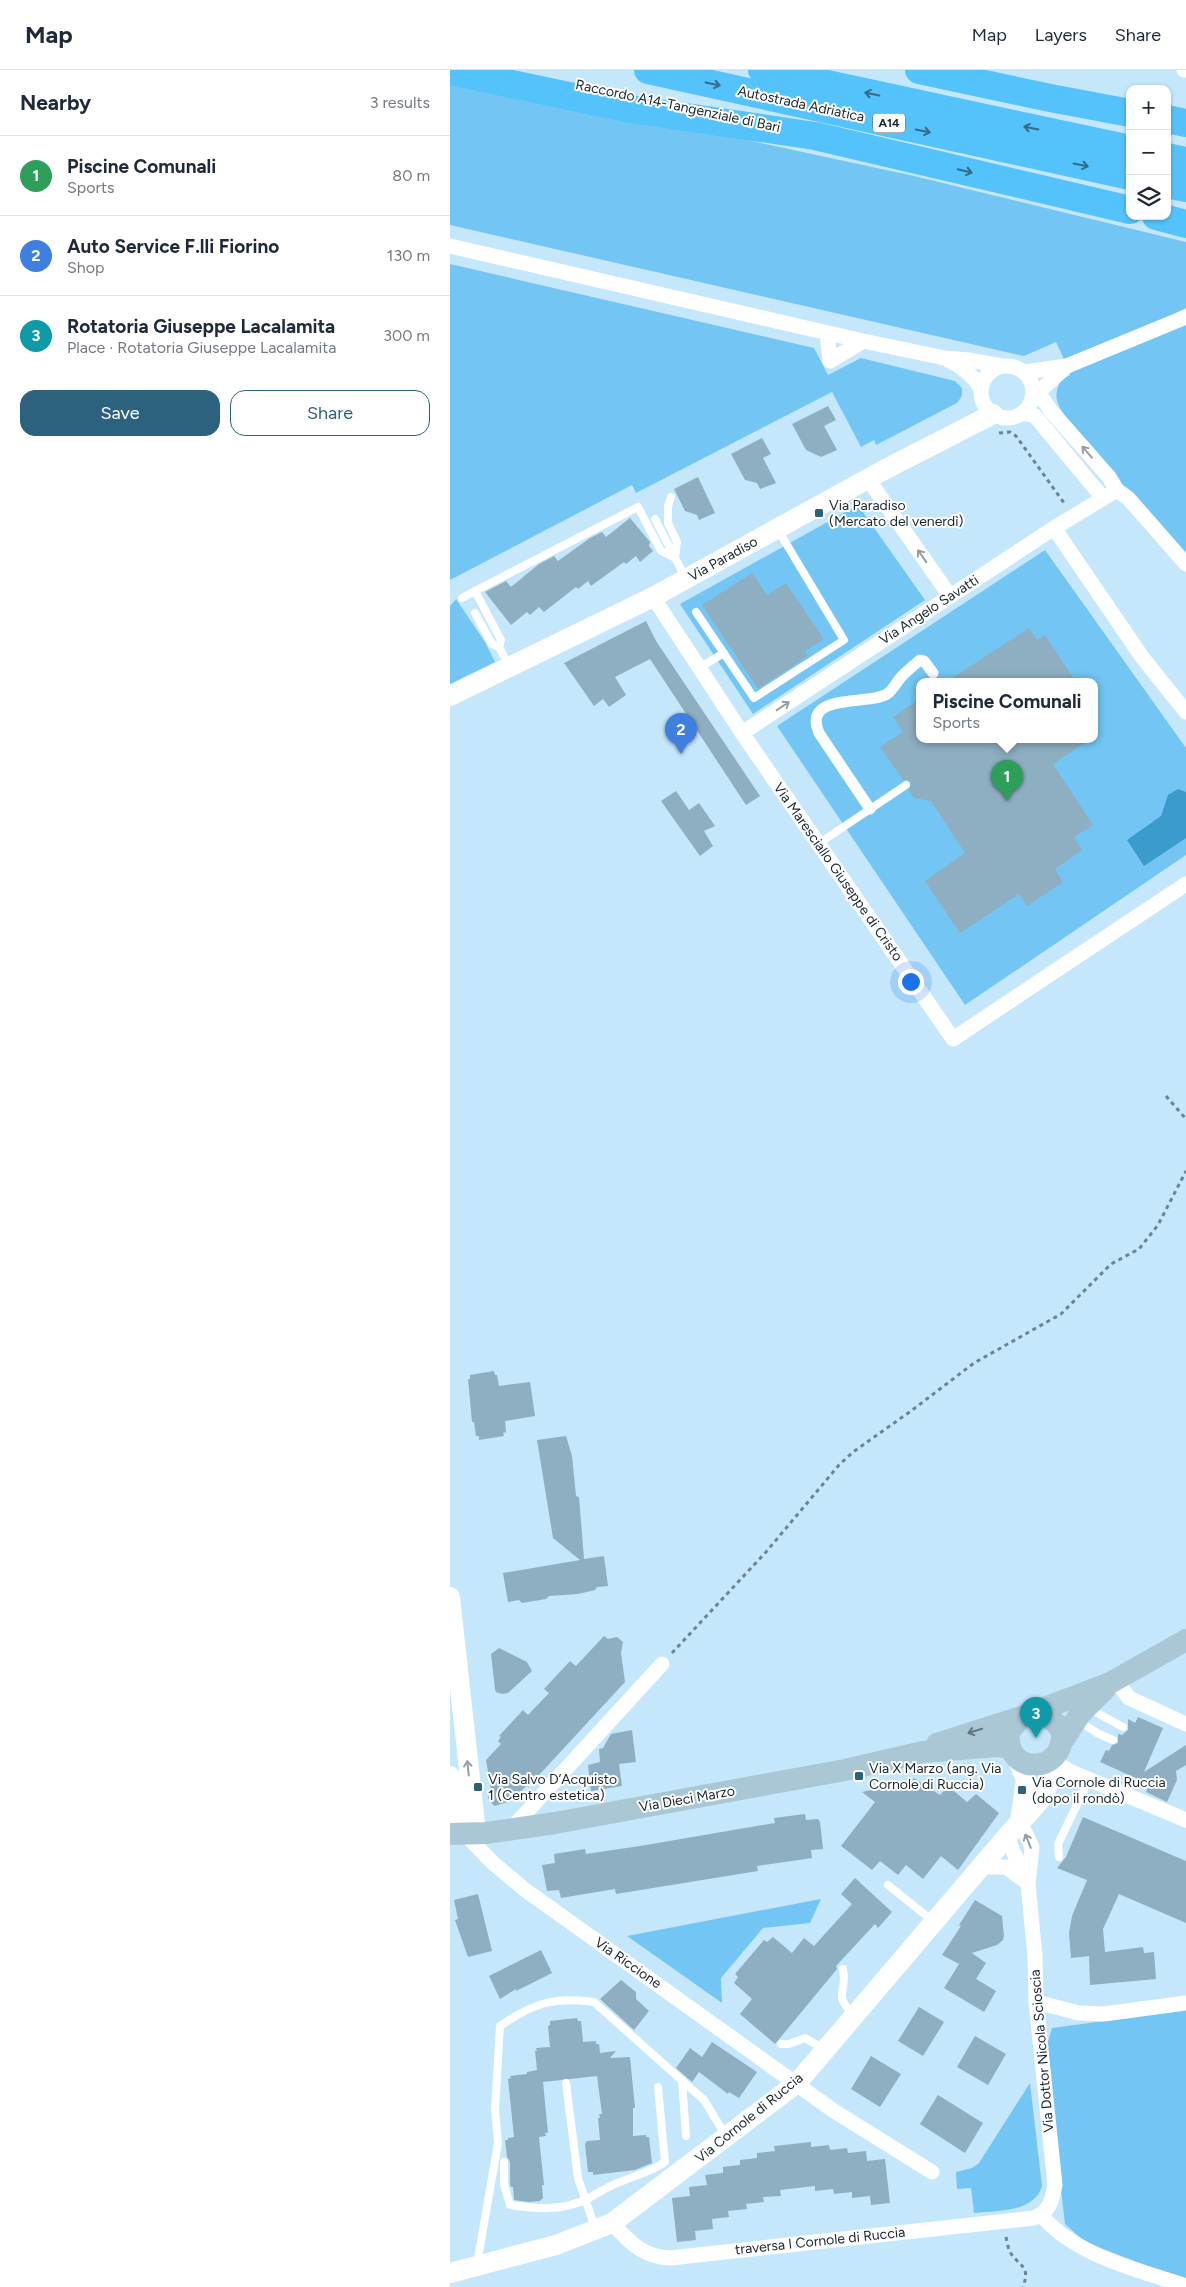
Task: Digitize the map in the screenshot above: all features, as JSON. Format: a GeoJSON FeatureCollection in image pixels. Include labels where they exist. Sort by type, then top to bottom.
{"type":"FeatureCollection","features":[{"type":"Feature","properties":{"kind":"highway","name":"Raccordo A14-Tangenziale di Bari"},"geometry":{"type":"LineString","coordinates":[[512,70],[815,136]]}},
{"type":"Feature","properties":{"kind":"highway","name":"Autostrada Adriatica"},"geometry":{"type":"LineString","coordinates":[[648,70],[1126,175]]}},
{"type":"Feature","properties":{"kind":"highway","name":"Autostrada Adriatica"},"geometry":{"type":"LineString","coordinates":[[762,70],[1126,148]]}},
{"type":"Feature","properties":{"kind":"highway"},"geometry":{"type":"LineString","coordinates":[[919,70],[1126,112]]}},
{"type":"Feature","properties":{"kind":"highway"},"geometry":{"type":"LineString","coordinates":[[972,70],[986,73],[1050,98]]}},
{"type":"Feature","properties":{"kind":"highway"},"geometry":{"type":"LineString","coordinates":[[450,71],[631,109],[815,136],[1126,209]]}},
{"type":"Feature","properties":{"kind":"highway"},"geometry":{"type":"LineString","coordinates":[[1171,120],[1186,123]]}},
{"type":"Feature","properties":{"kind":"highway"},"geometry":{"type":"LineString","coordinates":[[1171,158],[1186,161]]}},
{"type":"Feature","properties":{"kind":"highway"},"geometry":{"type":"LineString","coordinates":[[1171,185],[1186,188]]}},
{"type":"Feature","properties":{"kind":"highway"},"geometry":{"type":"LineString","coordinates":[[1171,220],[1186,224]]}},
{"type":"Feature","properties":{"kind":"main road","name":"Via Dieci Marzo"},"geometry":{"type":"LineString","coordinates":[[923,1752],[941,1742],[1026,1715],[1113,1682],[1186,1640]]}},
{"type":"Feature","properties":{"kind":"main road"},"geometry":{"type":"LineString","coordinates":[[1062,1742],[1062,1732],[1044,1714],[1026,1715],[1009,1732],[1014,1754],[1034,1765],[1042,1764],[1057,1754],[1062,1742],[1082,1713],[1113,1682]]}},
{"type":"Feature","properties":{"kind":"main road","name":"Via Dieci Marzo"},"geometry":{"type":"LineString","coordinates":[[462,1834],[511,1829],[840,1771],[923,1752],[998,1746],[1014,1754]]}},
{"type":"Feature","properties":{"kind":"street"},"geometry":{"type":"LineString","coordinates":[[450,246],[863,341],[945,358],[1018,368],[1025,372],[1033,384],[1030,406],[1024,413],[1009,418],[993,414],[983,403],[981,389],[976,380],[965,369],[945,358]]}},
{"type":"Feature","properties":{"kind":"street"},"geometry":{"type":"LineString","coordinates":[[1025,372],[1067,366],[1186,316]]}},
{"type":"Feature","properties":{"kind":"street"},"geometry":{"type":"LineString","coordinates":[[827,333],[830,361],[863,341]]}},
{"type":"Feature","properties":{"kind":"street"},"geometry":{"type":"LineString","coordinates":[[981,389],[988,374],[1002,366]]}},
{"type":"Feature","properties":{"kind":"street"},"geometry":{"type":"LineString","coordinates":[[1032,398],[1067,366]]}},
{"type":"Feature","properties":{"kind":"street"},"geometry":{"type":"LineString","coordinates":[[1032,398],[1043,399],[1051,411],[1109,477],[1117,490],[1128,498],[1186,564]]}},
{"type":"Feature","properties":{"kind":"street"},"geometry":{"type":"LineString","coordinates":[[1024,413],[1035,416],[1103,498]]}},
{"type":"Feature","properties":{"kind":"street","name":"Via Paradiso"},"geometry":{"type":"LineString","coordinates":[[450,696],[510,668],[686,579],[868,478],[993,414]]}},
{"type":"Feature","properties":{"kind":"street"},"geometry":{"type":"LineString","coordinates":[[868,478],[950,596]]}},
{"type":"Feature","properties":{"kind":"street","name":"Via Angelo Savatti"},"geometry":{"type":"LineString","coordinates":[[742,733],[1054,528],[1117,490]]}},
{"type":"Feature","properties":{"kind":"street"},"geometry":{"type":"LineString","coordinates":[[1054,528],[1142,657],[1186,712]]}},
{"type":"Feature","properties":{"kind":"street","name":"Via Maresciallo Giuseppe di Cristo"},"geometry":{"type":"LineString","coordinates":[[653,596],[742,733],[953,1039],[1186,884]]}},
{"type":"Feature","properties":{"kind":"street"},"geometry":{"type":"LineString","coordinates":[[870,809],[819,734],[815,725],[816,717],[822,709],[838,702],[875,698],[888,693],[920,660],[924,661],[933,673]]}},
{"type":"Feature","properties":{"kind":"street"},"geometry":{"type":"LineString","coordinates":[[450,1597],[462,1834]]}},
{"type":"Feature","properties":{"kind":"street"},"geometry":{"type":"LineString","coordinates":[[511,1829],[662,1664]]}},
{"type":"Feature","properties":{"kind":"street"},"geometry":{"type":"LineString","coordinates":[[1113,1682],[1129,1698],[1186,1724]]}},
{"type":"Feature","properties":{"kind":"street"},"geometry":{"type":"LineString","coordinates":[[1014,1754],[1026,1780],[1014,1828]]}},
{"type":"Feature","properties":{"kind":"street"},"geometry":{"type":"LineString","coordinates":[[1050,1760],[1089,1780],[1186,1820]]}},
{"type":"Feature","properties":{"kind":"street","name":"Via Cornole di Ruccia"},"geometry":{"type":"LineString","coordinates":[[450,2273],[556,2245],[604,2226],[797,2084],[1014,1828],[1034,1809],[1045,1792],[1052,1775],[1050,1760]]}},
{"type":"Feature","properties":{"kind":"street"},"geometry":{"type":"LineString","coordinates":[[450,1776],[462,1834]]}},
{"type":"Feature","properties":{"kind":"street","name":"Via Dottor Nicola Scioscia"},"geometry":{"type":"LineString","coordinates":[[1014,1828],[1032,1847],[1028,1884],[1035,1956],[1036,2002],[1055,2185],[1052,2204],[1041,2215]]}},
{"type":"Feature","properties":{"kind":"street","name":"Via Riccione"},"geometry":{"type":"LineString","coordinates":[[462,1834],[524,1890],[834,2111],[932,2172]]}},
{"type":"Feature","properties":{"kind":"street"},"geometry":{"type":"LineString","coordinates":[[981,1867],[1006,1867],[1028,1884]]}},
{"type":"Feature","properties":{"kind":"street"},"geometry":{"type":"LineString","coordinates":[[1036,2002],[1079,2012],[1104,2014],[1186,2003]]}},
{"type":"Feature","properties":{"kind":"street"},"geometry":{"type":"LineString","coordinates":[[1041,2215],[1053,2228],[1076,2245],[1126,2266],[1186,2286]]}},
{"type":"Feature","properties":{"kind":"street","name":"traversa I Cornole di Ruccia"},"geometry":{"type":"LineString","coordinates":[[604,2226],[643,2253],[656,2258],[670,2258],[1034,2218],[1041,2215]]}},
{"type":"Feature","properties":{"kind":"lane"},"geometry":{"type":"LineString","coordinates":[[671,496],[668,506],[668,523],[677,542],[675,558]]}},
{"type":"Feature","properties":{"kind":"lane"},"geometry":{"type":"LineString","coordinates":[[462,598],[638,507],[661,551],[675,558]]}},
{"type":"Feature","properties":{"kind":"lane"},"geometry":{"type":"LineString","coordinates":[[655,519],[686,579]]}},
{"type":"Feature","properties":{"kind":"lane"},"geometry":{"type":"LineString","coordinates":[[696,612],[754,698],[844,640],[777,529]]}},
{"type":"Feature","properties":{"kind":"lane"},"geometry":{"type":"LineString","coordinates":[[475,591],[501,640],[499,647]]}},
{"type":"Feature","properties":{"kind":"lane"},"geometry":{"type":"LineString","coordinates":[[475,613],[492,644],[499,647],[510,668]]}},
{"type":"Feature","properties":{"kind":"lane"},"geometry":{"type":"LineString","coordinates":[[699,668],[724,653]]}},
{"type":"Feature","properties":{"kind":"lane"},"geometry":{"type":"LineString","coordinates":[[818,844],[906,785]]}},
{"type":"Feature","properties":{"kind":"lane"},"geometry":{"type":"LineString","coordinates":[[1082,1713],[1123,1727]]}},
{"type":"Feature","properties":{"kind":"lane"},"geometry":{"type":"LineString","coordinates":[[1082,1713],[1097,1733],[1113,1740]]}},
{"type":"Feature","properties":{"kind":"lane"},"geometry":{"type":"LineString","coordinates":[[1059,1857],[1058,1844],[1089,1780]]}},
{"type":"Feature","properties":{"kind":"lane"},"geometry":{"type":"LineString","coordinates":[[888,1885],[934,1922]]}},
{"type":"Feature","properties":{"kind":"lane"},"geometry":{"type":"LineString","coordinates":[[843,1969],[845,1978],[841,1999],[855,2016]]}},
{"type":"Feature","properties":{"kind":"lane"},"geometry":{"type":"LineString","coordinates":[[477,2266],[498,2143],[495,2110],[500,2026],[520,2012],[544,2002],[573,1999],[594,2002],[704,2100],[727,2137]]}},
{"type":"Feature","properties":{"kind":"lane"},"geometry":{"type":"LineString","coordinates":[[781,2044],[789,2044],[805,2038],[826,2050]]}},
{"type":"Feature","properties":{"kind":"lane"},"geometry":{"type":"LineString","coordinates":[[682,2080],[686,2136]]}},
{"type":"Feature","properties":{"kind":"lane"},"geometry":{"type":"LineString","coordinates":[[566,2083],[578,2178],[586,2200],[604,2226]]}},
{"type":"Feature","properties":{"kind":"lane"},"geometry":{"type":"LineString","coordinates":[[504,2162],[504,2184],[510,2205],[535,2208],[560,2208],[586,2200],[618,2182],[653,2171],[665,2162],[658,2087]]}},
{"type":"Feature","properties":{"kind":"path"},"geometry":{"type":"LineString","coordinates":[[992,434],[1010,432],[1016,436],[1073,516]]}},
{"type":"Feature","properties":{"kind":"path"},"geometry":{"type":"LineString","coordinates":[[1166,1096],[1186,1119]]}},
{"type":"Feature","properties":{"kind":"path"},"geometry":{"type":"LineString","coordinates":[[662,1664],[766,1552],[838,1465],[974,1363],[1061,1314],[1111,1264],[1139,1249],[1158,1225],[1186,1171]]}},
{"type":"Feature","properties":{"kind":"path"},"geometry":{"type":"LineString","coordinates":[[1004,2221],[1010,2253],[1020,2262],[1025,2271],[1026,2279],[1023,2287]]}},
{"type":"Feature","properties":{"kind":"shaded area"},"geometry":{"type":"Polygon","coordinates":[[[450,76],[914,176],[1186,242],[1186,308],[1064,359],[1056,342],[1024,356],[450,225],[450,76]]]}},
{"type":"Feature","properties":{"kind":"shaded area"},"geometry":{"type":"Polygon","coordinates":[[[450,264],[814,348],[828,375],[861,358],[955,381],[962,388],[962,396],[957,403],[876,445],[874,440],[861,447],[832,392],[636,493],[632,485],[450,580],[450,264]]]}},
{"type":"Feature","properties":{"kind":"shaded area"},"geometry":{"type":"Polygon","coordinates":[[[1186,325],[1186,556],[1062,417],[1064,414],[1057,401],[1056,393],[1061,380],[1070,375],[1069,371],[1186,325]]]}},
{"type":"Feature","properties":{"kind":"shaded area"},"geometry":{"type":"Polygon","coordinates":[[[858,505],[925,600],[753,714],[680,604],[858,505]]]}},
{"type":"Feature","properties":{"kind":"shaded area"},"geometry":{"type":"Polygon","coordinates":[[[1045,550],[1186,748],[1186,855],[965,1005],[777,726],[1045,550]]]}},
{"type":"Feature","properties":{"kind":"shaded area"},"geometry":{"type":"Polygon","coordinates":[[[456,599],[485,642],[495,662],[450,684],[450,606],[456,599]]]}},
{"type":"Feature","properties":{"kind":"shaded area"},"geometry":{"type":"Polygon","coordinates":[[[1178,789],[1186,792],[1186,838],[1144,866],[1127,840],[1161,816],[1168,795],[1178,789]]]}},
{"type":"Feature","properties":{"kind":"shaded area"},"geometry":{"type":"Polygon","coordinates":[[[821,1899],[810,1923],[763,1928],[721,1978],[722,2003],[627,1936],[821,1899]]]}},
{"type":"Feature","properties":{"kind":"shaded area"},"geometry":{"type":"Polygon","coordinates":[[[1186,2010],[1186,2281],[1085,2242],[1065,2224],[1045,2052],[1052,2028],[1186,2010]]]}},
{"type":"Feature","properties":{"kind":"shaded area"},"geometry":{"type":"Polygon","coordinates":[[[1030,2083],[1042,2186],[1038,2195],[1023,2206],[974,2213],[971,2188],[957,2189],[956,2172],[972,2168],[979,2163],[1030,2083]]]}},
{"type":"Feature","properties":{"kind":"building"},"geometry":{"type":"Polygon","coordinates":[[[828,406],[836,420],[824,426],[837,450],[821,457],[806,450],[792,424],[828,406]]]}},
{"type":"Feature","properties":{"kind":"building"},"geometry":{"type":"Polygon","coordinates":[[[762,438],[771,454],[763,458],[776,483],[760,489],[757,483],[745,480],[731,454],[762,438]]]}},
{"type":"Feature","properties":{"kind":"building"},"geometry":{"type":"Polygon","coordinates":[[[698,477],[715,513],[699,520],[697,515],[685,511],[674,489],[698,477]]]}},
{"type":"Feature","properties":{"kind":"building"},"geometry":{"type":"Polygon","coordinates":[[[630,518],[650,542],[649,546],[653,551],[640,562],[636,556],[626,564],[624,562],[591,586],[588,581],[578,589],[576,587],[544,612],[539,607],[530,615],[527,612],[511,625],[485,592],[506,581],[511,587],[539,564],[554,556],[558,561],[590,538],[602,532],[606,537],[630,518]]]}},
{"type":"Feature","properties":{"kind":"building"},"geometry":{"type":"Polygon","coordinates":[[[752,573],[767,595],[786,583],[824,639],[805,651],[808,656],[758,689],[702,605],[752,573]]]}},
{"type":"Feature","properties":{"kind":"building"},"geometry":{"type":"Polygon","coordinates":[[[646,621],[656,641],[760,796],[746,805],[650,659],[615,677],[626,695],[609,707],[603,699],[594,706],[564,663],[646,621]]]}},
{"type":"Feature","properties":{"kind":"building"},"geometry":{"type":"Polygon","coordinates":[[[1029,628],[1037,640],[1045,635],[1073,678],[952,678],[1029,628]]]}},
{"type":"Feature","properties":{"kind":"building"},"geometry":{"type":"Polygon","coordinates":[[[916,702],[916,743],[1084,743],[1053,764],[1093,825],[1074,837],[1082,850],[1055,869],[1063,882],[1027,906],[1019,894],[960,933],[925,881],[965,853],[931,801],[914,798],[909,790],[911,782],[903,780],[880,747],[903,732],[893,717],[916,702]]]}},
{"type":"Feature","properties":{"kind":"building"},"geometry":{"type":"Polygon","coordinates":[[[676,791],[689,810],[699,803],[715,826],[704,831],[713,846],[700,856],[661,801],[676,791]]]}},
{"type":"Feature","properties":{"kind":"building"},"geometry":{"type":"Polygon","coordinates":[[[494,1371],[495,1375],[497,1375],[499,1386],[530,1382],[535,1416],[505,1421],[506,1432],[503,1433],[504,1436],[479,1440],[479,1436],[476,1436],[474,1422],[472,1422],[468,1379],[470,1379],[470,1375],[494,1371]]]}},
{"type":"Feature","properties":{"kind":"building"},"geometry":{"type":"Polygon","coordinates":[[[566,1436],[572,1456],[576,1496],[579,1497],[584,1559],[604,1556],[608,1586],[597,1587],[595,1590],[578,1594],[549,1596],[546,1599],[522,1603],[519,1600],[508,1602],[503,1573],[580,1560],[553,1538],[537,1440],[566,1436]]]}},
{"type":"Feature","properties":{"kind":"building"},"geometry":{"type":"Polygon","coordinates":[[[604,1636],[608,1639],[617,1637],[623,1642],[621,1653],[625,1682],[528,1787],[527,1785],[512,1801],[494,1806],[488,1798],[491,1789],[486,1760],[501,1744],[498,1741],[501,1737],[499,1736],[523,1710],[528,1715],[549,1693],[544,1689],[570,1661],[576,1666],[604,1636]]]}},
{"type":"Feature","properties":{"kind":"building"},"geometry":{"type":"Polygon","coordinates":[[[499,1648],[527,1662],[532,1671],[508,1693],[502,1694],[496,1692],[495,1689],[491,1654],[499,1648]]]}},
{"type":"Feature","properties":{"kind":"building"},"geometry":{"type":"Polygon","coordinates":[[[1138,1717],[1163,1728],[1144,1772],[1186,1745],[1186,1765],[1176,1771],[1177,1780],[1167,1802],[1146,1792],[1149,1784],[1100,1762],[1106,1750],[1109,1751],[1112,1745],[1118,1743],[1118,1734],[1122,1735],[1128,1730],[1128,1719],[1135,1723],[1138,1717]]]}},
{"type":"Feature","properties":{"kind":"building"},"geometry":{"type":"Polygon","coordinates":[[[632,1730],[636,1762],[619,1764],[622,1786],[591,1791],[588,1765],[600,1762],[599,1749],[603,1748],[611,1734],[632,1730]]]}},
{"type":"Feature","properties":{"kind":"building"},"geometry":{"type":"Polygon","coordinates":[[[914,1778],[940,1795],[948,1786],[967,1802],[976,1794],[999,1813],[958,1870],[941,1856],[923,1879],[906,1865],[898,1875],[880,1861],[872,1870],[841,1846],[875,1802],[862,1792],[912,1781],[914,1778]]]}},
{"type":"Feature","properties":{"kind":"building"},"geometry":{"type":"Polygon","coordinates":[[[805,1814],[806,1820],[818,1819],[820,1822],[823,1849],[811,1850],[812,1858],[757,1866],[758,1871],[616,1894],[615,1889],[561,1898],[559,1890],[547,1891],[542,1865],[555,1863],[554,1854],[585,1849],[586,1854],[640,1846],[775,1823],[774,1818],[805,1814]]]}},
{"type":"Feature","properties":{"kind":"building"},"geometry":{"type":"Polygon","coordinates":[[[1083,1817],[1186,1861],[1186,1923],[1119,1894],[1103,1929],[1105,1952],[1143,1947],[1144,1953],[1154,1952],[1156,1979],[1090,1985],[1089,1956],[1071,1958],[1069,1933],[1072,1916],[1087,1880],[1057,1868],[1066,1857],[1083,1817]]]}},
{"type":"Feature","properties":{"kind":"building"},"geometry":{"type":"Polygon","coordinates":[[[855,1878],[892,1912],[878,1928],[875,1924],[836,1966],[837,1969],[775,2044],[740,2014],[752,1999],[734,1983],[738,1977],[735,1974],[764,1940],[767,1942],[773,1937],[792,1953],[804,1938],[814,1946],[852,1904],[841,1894],[855,1878]]]}},
{"type":"Feature","properties":{"kind":"building"},"geometry":{"type":"Polygon","coordinates":[[[478,1894],[492,1951],[468,1957],[455,1920],[458,1919],[454,1900],[478,1894]]]}},
{"type":"Feature","properties":{"kind":"building"},"geometry":{"type":"Polygon","coordinates":[[[975,1900],[1002,1916],[1004,1936],[1003,1940],[997,1945],[972,1953],[986,1963],[976,1979],[996,1991],[984,2012],[944,1988],[959,1964],[942,1955],[975,1900]]]}},
{"type":"Feature","properties":{"kind":"building"},"geometry":{"type":"Polygon","coordinates":[[[541,1950],[552,1973],[516,1991],[516,1989],[500,1999],[489,1976],[541,1950]]]}},
{"type":"Feature","properties":{"kind":"building"},"geometry":{"type":"Polygon","coordinates":[[[621,1980],[636,1992],[636,1999],[649,2011],[634,2030],[600,1999],[621,1980]]]}},
{"type":"Feature","properties":{"kind":"building"},"geometry":{"type":"Polygon","coordinates":[[[919,2007],[944,2022],[923,2056],[898,2041],[919,2007]]]}},
{"type":"Feature","properties":{"kind":"building"},"geometry":{"type":"Polygon","coordinates":[[[577,2018],[578,2021],[581,2021],[583,2042],[596,2041],[596,2044],[599,2044],[600,2053],[616,2051],[610,2058],[630,2057],[635,2108],[633,2108],[633,2136],[646,2135],[646,2137],[649,2137],[652,2163],[635,2170],[593,2175],[593,2172],[588,2172],[585,2144],[587,2141],[600,2140],[598,2118],[600,2118],[599,2114],[602,2114],[597,2076],[543,2082],[548,2133],[545,2133],[546,2136],[539,2137],[544,2185],[542,2185],[543,2198],[540,2201],[529,2202],[514,2200],[513,2187],[510,2184],[510,2162],[507,2157],[505,2140],[514,2137],[508,2079],[511,2078],[510,2076],[527,2074],[527,2072],[537,2070],[535,2051],[537,2051],[536,2048],[550,2047],[548,2026],[550,2021],[577,2018]]]}},
{"type":"Feature","properties":{"kind":"building"},"geometry":{"type":"Polygon","coordinates":[[[975,2036],[1006,2054],[988,2085],[957,2067],[975,2036]]]}},
{"type":"Feature","properties":{"kind":"building"},"geometry":{"type":"Polygon","coordinates":[[[712,2042],[757,2072],[739,2098],[729,2092],[728,2094],[699,2072],[692,2082],[676,2068],[690,2048],[702,2057],[712,2042]]]}},
{"type":"Feature","properties":{"kind":"building"},"geometry":{"type":"Polygon","coordinates":[[[871,2056],[901,2074],[880,2107],[851,2089],[871,2056]]]}},
{"type":"Feature","properties":{"kind":"building"},"geometry":{"type":"Polygon","coordinates":[[[938,2095],[983,2123],[965,2153],[920,2124],[938,2095]]]}},
{"type":"Feature","properties":{"kind":"building"},"geometry":{"type":"Polygon","coordinates":[[[811,2142],[811,2147],[829,2145],[830,2150],[847,2148],[848,2153],[866,2151],[867,2161],[885,2159],[890,2203],[871,2205],[870,2196],[852,2198],[852,2192],[834,2194],[833,2189],[815,2191],[815,2186],[780,2190],[781,2196],[763,2197],[764,2202],[746,2204],[747,2209],[728,2211],[729,2217],[712,2219],[713,2229],[695,2231],[696,2240],[677,2242],[672,2198],[690,2196],[689,2187],[707,2185],[705,2175],[723,2173],[723,2167],[740,2165],[740,2160],[757,2158],[757,2153],[775,2151],[774,2146],[811,2142]]]}},
{"type":"Feature","properties":{"kind":"place","name":"Via Paradiso (Mercato del venerdì)"},"geometry":{"type":"Point","coordinates":[819,513]}},
{"type":"Feature","properties":{"kind":"place","name":"Auto Service F.lli Fiorino"},"geometry":{"type":"Point","coordinates":[681,754]}},
{"type":"Feature","properties":{"kind":"place","name":"Piscine Comunali"},"geometry":{"type":"Point","coordinates":[1007,801]}},
{"type":"Feature","properties":{"kind":"place","name":"Rotatoria Giuseppe Lacalamita"},"geometry":{"type":"Point","coordinates":[1036,1738]}},
{"type":"Feature","properties":{"kind":"place","name":"Via X Marzo (ang. Via Cornole di Ruccia)"},"geometry":{"type":"Point","coordinates":[859,1776]}},
{"type":"Feature","properties":{"kind":"place","name":"Via Salvo D’Acquisto 1 (Centro estetica)"},"geometry":{"type":"Point","coordinates":[478,1787]}},
{"type":"Feature","properties":{"kind":"place","name":"Via Cornole di Ruccia (dopo il rondò)"},"geometry":{"type":"Point","coordinates":[1022,1790]}}]}
